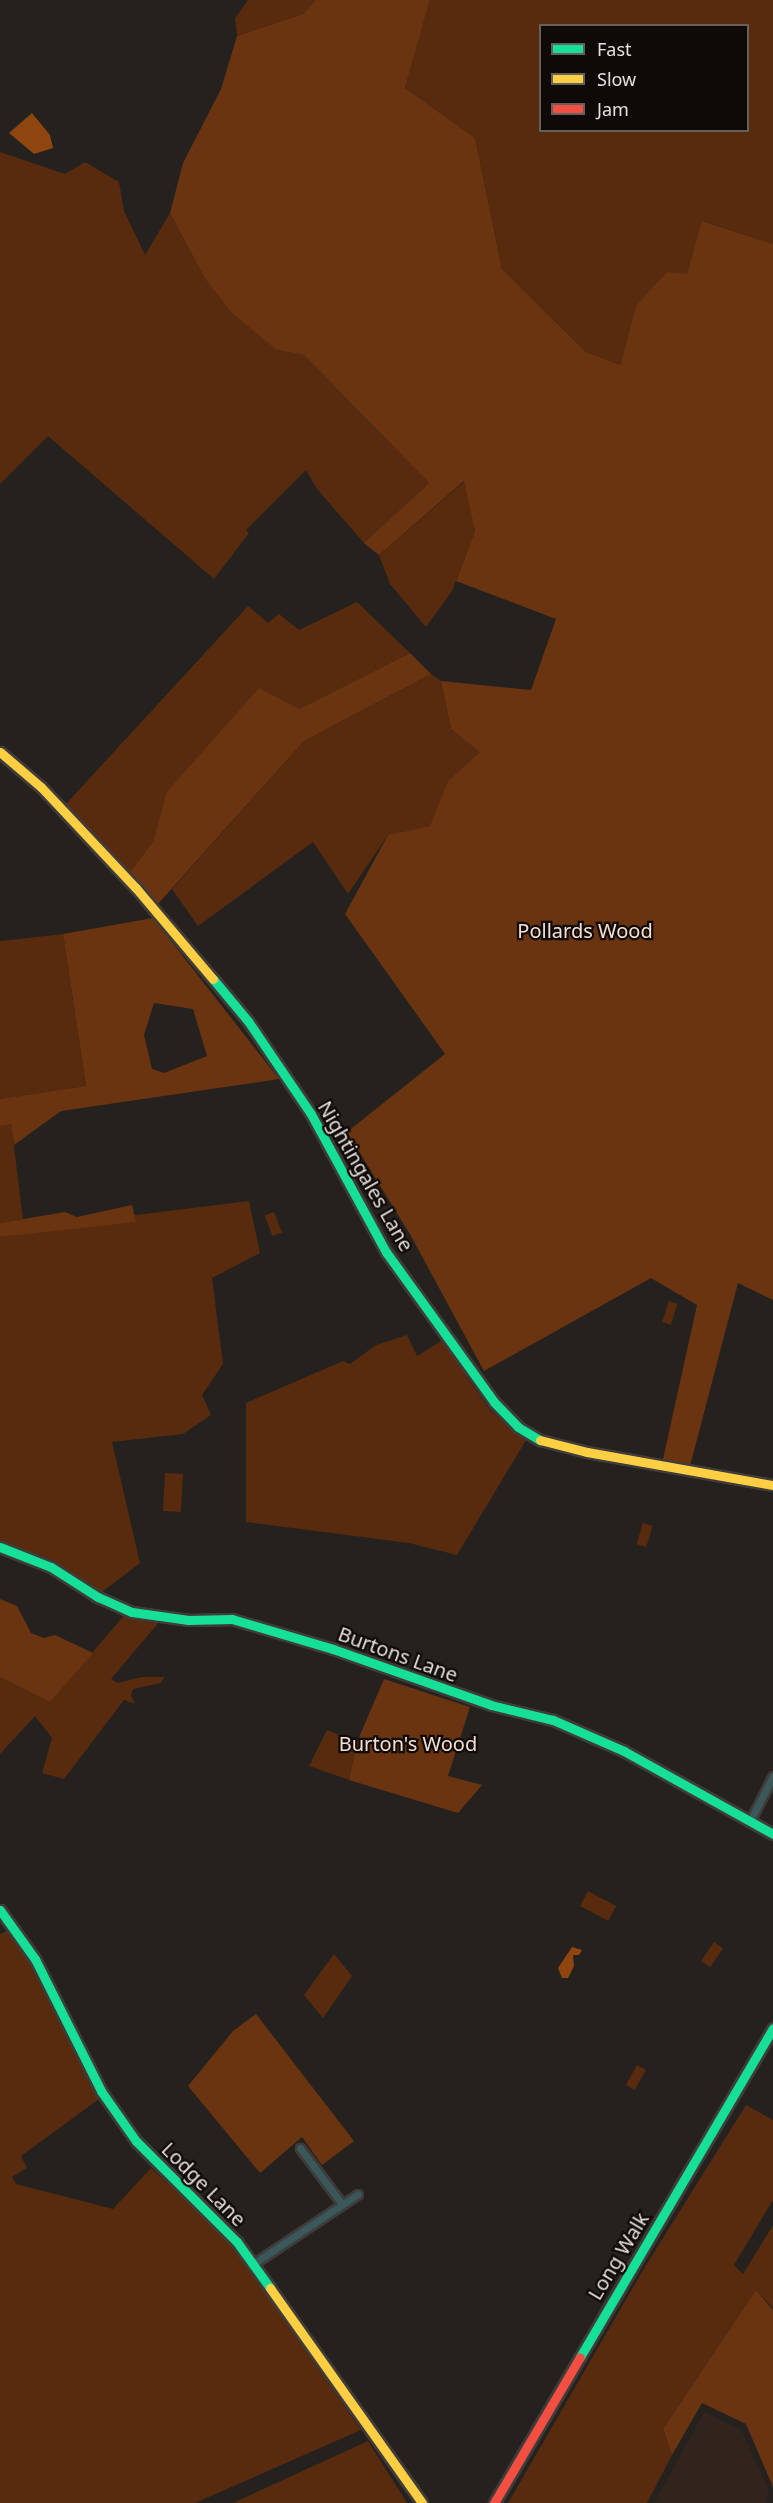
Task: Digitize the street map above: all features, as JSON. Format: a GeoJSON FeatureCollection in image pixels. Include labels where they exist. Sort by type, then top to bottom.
{"type":"FeatureCollection","features":[{"type":"Feature","properties":{"kind":"street","name":"Nightingales Lane"},"geometry":{"type":"LineString","coordinates":[[0,752],[41,787],[136,888],[248,1021],[311,1114],[386,1252],[494,1402],[518,1427],[533,1438],[587,1452],[773,1485]]}},
{"type":"Feature","properties":{"kind":"street","name":"Burtons Lane"},"geometry":{"type":"LineString","coordinates":[[0,1547],[51,1567],[98,1597],[132,1612],[188,1620],[232,1619],[333,1649],[491,1706],[553,1720],[624,1751],[751,1819],[773,1834]]}},
{"type":"Feature","properties":{"kind":"street"},"geometry":{"type":"LineString","coordinates":[[751,1819],[773,1776]]}},
{"type":"Feature","properties":{"kind":"street","name":"Lodge Lane"},"geometry":{"type":"LineString","coordinates":[[0,1910],[34,1959],[101,2091],[136,2141],[221,2223],[253,2264],[422,2503]]}},
{"type":"Feature","properties":{"kind":"street","name":"Long Walk"},"geometry":{"type":"LineString","coordinates":[[494,2503],[773,2028]]}},
{"type":"Feature","properties":{"kind":"street"},"geometry":{"type":"LineString","coordinates":[[300,2148],[342,2204]]}},
{"type":"Feature","properties":{"kind":"street"},"geometry":{"type":"LineString","coordinates":[[253,2264],[358,2194]]}},
{"type":"Feature","properties":{"kind":"shaded area"},"geometry":{"type":"Polygon","coordinates":[[[248,0],[316,0],[303,14],[237,36],[235,18],[248,0]]]}},
{"type":"Feature","properties":{"kind":"shaded area"},"geometry":{"type":"Polygon","coordinates":[[[430,0],[773,0],[773,244],[703,221],[687,274],[636,306],[620,365],[586,352],[502,269],[475,138],[405,88],[430,0]]]}},
{"type":"Feature","properties":{"kind":"shaded area"},"geometry":{"type":"Polygon","coordinates":[[[32,113],[50,135],[53,148],[34,154],[9,133],[32,113]]]}},
{"type":"Feature","properties":{"kind":"shaded area"},"geometry":{"type":"Polygon","coordinates":[[[0,152],[65,174],[85,162],[119,182],[124,211],[145,255],[170,213],[204,277],[277,350],[304,355],[429,483],[364,543],[317,489],[306,470],[246,530],[249,533],[214,579],[48,436],[0,484],[0,152]]]}},
{"type":"Feature","properties":{"kind":"shaded area"},"geometry":{"type":"Polygon","coordinates":[[[465,481],[475,531],[452,591],[426,627],[390,584],[379,555],[465,481]]]}},
{"type":"Feature","properties":{"kind":"shaded area"},"geometry":{"type":"Polygon","coordinates":[[[357,602],[410,653],[299,709],[166,793],[153,842],[129,873],[66,804],[248,606],[268,623],[279,614],[299,630],[357,602]]]}},
{"type":"Feature","properties":{"kind":"shaded area"},"geometry":{"type":"Polygon","coordinates":[[[431,674],[441,681],[451,729],[481,752],[448,781],[431,826],[388,835],[348,894],[313,842],[198,926],[172,889],[304,741],[431,674]]]}},
{"type":"Feature","properties":{"kind":"shaded area"},"geometry":{"type":"Polygon","coordinates":[[[63,934],[86,1086],[0,1099],[0,941],[63,934]]]}},
{"type":"Feature","properties":{"kind":"shaded area"},"geometry":{"type":"Polygon","coordinates":[[[11,1123],[23,1219],[0,1223],[0,1126],[11,1123]]]}},
{"type":"Feature","properties":{"kind":"shaded area"},"geometry":{"type":"Polygon","coordinates":[[[249,1201],[260,1253],[212,1278],[223,1364],[202,1395],[211,1415],[183,1434],[112,1442],[140,1563],[102,1592],[47,1558],[0,1543],[0,1237],[62,1229],[63,1224],[249,1201]]]}},
{"type":"Feature","properties":{"kind":"shaded area"},"geometry":{"type":"Polygon","coordinates":[[[274,1212],[282,1233],[273,1236],[265,1216],[274,1212]]]}},
{"type":"Feature","properties":{"kind":"shaded area"},"geometry":{"type":"Polygon","coordinates":[[[669,1301],[678,1304],[671,1325],[662,1322],[669,1301]]]}},
{"type":"Feature","properties":{"kind":"shaded area"},"geometry":{"type":"Polygon","coordinates":[[[407,1335],[417,1356],[446,1338],[463,1365],[466,1376],[491,1411],[526,1440],[457,1555],[409,1543],[246,1522],[246,1403],[343,1361],[350,1364],[376,1345],[407,1335]]]}},
{"type":"Feature","properties":{"kind":"shaded area"},"geometry":{"type":"Polygon","coordinates":[[[165,1473],[183,1474],[181,1512],[163,1511],[165,1473]]]}},
{"type":"Feature","properties":{"kind":"shaded area"},"geometry":{"type":"Polygon","coordinates":[[[643,1523],[653,1526],[646,1547],[637,1544],[643,1523]]]}},
{"type":"Feature","properties":{"kind":"shaded area"},"geometry":{"type":"Polygon","coordinates":[[[127,1612],[160,1621],[111,1679],[118,1683],[142,1677],[165,1677],[160,1683],[133,1689],[131,1696],[135,1704],[124,1700],[64,1779],[42,1773],[52,1738],[35,1716],[0,1754],[0,1677],[50,1702],[127,1612]]]}},
{"type":"Feature","properties":{"kind":"shaded area"},"geometry":{"type":"Polygon","coordinates":[[[327,1730],[357,1742],[349,1780],[309,1766],[327,1730]]]}},
{"type":"Feature","properties":{"kind":"shaded area"},"geometry":{"type":"Polygon","coordinates":[[[588,1891],[616,1906],[608,1921],[580,1906],[588,1891]]]}},
{"type":"Feature","properties":{"kind":"shaded area"},"geometry":{"type":"Polygon","coordinates":[[[9,1930],[44,1986],[99,2099],[21,2156],[27,2168],[12,2177],[16,2184],[113,2209],[151,2168],[215,2226],[247,2266],[361,2430],[195,2503],[0,2503],[0,1934],[9,1930]]]}},
{"type":"Feature","properties":{"kind":"shaded area"},"geometry":{"type":"Polygon","coordinates":[[[714,1942],[723,1948],[710,1967],[701,1961],[714,1942]]]}},
{"type":"Feature","properties":{"kind":"shaded area"},"geometry":{"type":"Polygon","coordinates":[[[572,1947],[582,1950],[579,1955],[573,1955],[574,1966],[568,1978],[562,1978],[558,1968],[572,1947]]]}},
{"type":"Feature","properties":{"kind":"shaded area"},"geometry":{"type":"Polygon","coordinates":[[[334,1954],[352,1976],[323,2018],[304,1995],[334,1954]]]}},
{"type":"Feature","properties":{"kind":"shaded area"},"geometry":{"type":"Polygon","coordinates":[[[637,2065],[646,2070],[635,2090],[626,2085],[637,2065]]]}},
{"type":"Feature","properties":{"kind":"shaded area"},"geometry":{"type":"Polygon","coordinates":[[[746,2105],[773,2120],[773,2200],[734,2265],[743,2274],[773,2225],[773,2308],[756,2290],[663,2429],[672,2455],[647,2503],[508,2503],[643,2270],[746,2105]]]}},
{"type":"Feature","properties":{"kind":"shaded area"},"geometry":{"type":"Polygon","coordinates":[[[704,2412],[741,2429],[769,2491],[766,2503],[654,2503],[704,2412]]]}},
{"type":"Feature","properties":{"kind":"shaded area"},"geometry":{"type":"Polygon","coordinates":[[[368,2441],[407,2503],[233,2503],[368,2441]]]}},
{"type":"Feature","properties":{"kind":"green space","name":"Pollards Wood"},"geometry":{"type":"Polygon","coordinates":[[[316,0],[430,0],[405,88],[475,138],[502,269],[586,352],[620,365],[636,306],[667,272],[687,274],[702,221],[773,244],[773,1300],[738,1283],[690,1466],[663,1459],[697,1305],[651,1278],[484,1371],[411,1236],[347,1132],[445,1054],[345,914],[388,835],[430,826],[448,781],[480,752],[451,729],[441,681],[531,690],[556,619],[456,581],[475,531],[464,481],[379,555],[364,543],[429,483],[304,355],[277,350],[232,313],[204,277],[170,213],[183,163],[221,89],[237,36],[303,14],[316,0]]]}},
{"type":"Feature","properties":{"kind":"green space"},"geometry":{"type":"Polygon","coordinates":[[[410,653],[431,674],[304,741],[157,905],[129,873],[153,842],[166,793],[259,688],[299,709],[410,653]]]}},
{"type":"Feature","properties":{"kind":"green space"},"geometry":{"type":"Polygon","coordinates":[[[153,918],[279,1079],[61,1111],[14,1145],[11,1124],[0,1126],[0,1099],[86,1086],[63,934],[153,918]],[[154,1003],[144,1035],[152,1069],[164,1073],[207,1056],[193,1009],[154,1003]]]}},
{"type":"Feature","properties":{"kind":"green space"},"geometry":{"type":"Polygon","coordinates":[[[132,1205],[136,1222],[0,1237],[0,1223],[65,1212],[77,1217],[132,1205]]]}},
{"type":"Feature","properties":{"kind":"green space"},"geometry":{"type":"Polygon","coordinates":[[[0,1599],[17,1606],[31,1633],[44,1638],[55,1635],[93,1653],[50,1702],[0,1677],[0,1599]]]}},
{"type":"Feature","properties":{"kind":"green space","name":"Burton's Wood"},"geometry":{"type":"Polygon","coordinates":[[[384,1679],[470,1707],[448,1776],[482,1785],[458,1813],[349,1780],[357,1742],[384,1679]]]}},
{"type":"Feature","properties":{"kind":"green space"},"geometry":{"type":"Polygon","coordinates":[[[256,2014],[354,2141],[322,2165],[302,2137],[260,2173],[188,2086],[233,2031],[256,2014]]]}},
{"type":"Feature","properties":{"kind":"green space"},"geometry":{"type":"Polygon","coordinates":[[[756,2290],[773,2310],[773,2487],[746,2424],[702,2403],[672,2455],[663,2429],[756,2290]]]}},
{"type":"Feature","properties":{"kind":"traffic: fast"},"geometry":{"type":"LineString","coordinates":[[213,979],[248,1021],[311,1114],[386,1252],[494,1402],[518,1427],[540,1440]]}},
{"type":"Feature","properties":{"kind":"traffic: fast"},"geometry":{"type":"LineString","coordinates":[[0,1547],[51,1567],[98,1597],[132,1612],[188,1620],[232,1619],[333,1649],[491,1705],[553,1720],[624,1751],[773,1834]]}},
{"type":"Feature","properties":{"kind":"traffic: fast"},"geometry":{"type":"LineString","coordinates":[[0,1910],[35,1959],[101,2091],[136,2141],[237,2242],[270,2288]]}},
{"type":"Feature","properties":{"kind":"traffic: fast"},"geometry":{"type":"LineString","coordinates":[[580,2357],[773,2028]]}},
{"type":"Feature","properties":{"kind":"traffic: slow"},"geometry":{"type":"LineString","coordinates":[[0,752],[41,787],[136,888],[213,979]]}},
{"type":"Feature","properties":{"kind":"traffic: slow"},"geometry":{"type":"LineString","coordinates":[[540,1440],[587,1452],[773,1485]]}},
{"type":"Feature","properties":{"kind":"traffic: slow"},"geometry":{"type":"LineString","coordinates":[[270,2288],[422,2503]]}},
{"type":"Feature","properties":{"kind":"traffic: jam"},"geometry":{"type":"LineString","coordinates":[[494,2503],[580,2357]]}}]}
